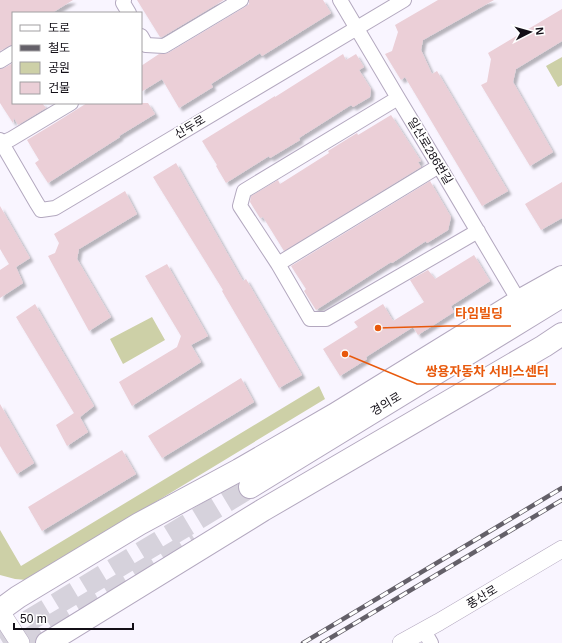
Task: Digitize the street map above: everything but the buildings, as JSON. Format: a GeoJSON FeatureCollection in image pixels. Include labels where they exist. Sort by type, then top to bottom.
{"type":"FeatureCollection","features":[{"type":"Feature","properties":{"kind":"main road"},"geometry":{"type":"LineString","coordinates":[[20,643],[0,611],[18,597],[139,524],[239,470],[334,415],[519,301],[562,277]]}},
{"type":"Feature","properties":{"kind":"main road","name":"경의로"},"geometry":{"type":"LineString","coordinates":[[562,296],[256,494],[562,321]]}},
{"type":"Feature","properties":{"kind":"main road"},"geometry":{"type":"LineString","coordinates":[[47,643],[263,510],[544,346],[562,334]]}},
{"type":"Feature","properties":{"kind":"street"},"geometry":{"type":"LineString","coordinates":[[124,0],[123,2],[128,12]]}},
{"type":"Feature","properties":{"kind":"street"},"geometry":{"type":"LineString","coordinates":[[142,38],[146,46],[164,46],[241,0]]}},
{"type":"Feature","properties":{"kind":"street","name":"일산로286번길"},"geometry":{"type":"LineString","coordinates":[[340,0],[519,301]]}},
{"type":"Feature","properties":{"kind":"street","name":"산두로"},"geometry":{"type":"LineString","coordinates":[[69,104],[11,139],[1,142],[41,210],[55,208],[404,0]]}},
{"type":"Feature","properties":{"kind":"street"},"geometry":{"type":"LineString","coordinates":[[0,61],[12,55]]}},
{"type":"Feature","properties":{"kind":"street"},"geometry":{"type":"LineString","coordinates":[[398,98],[244,191],[240,206],[278,264],[310,319],[326,319],[478,230]]}},
{"type":"Feature","properties":{"kind":"street"},"geometry":{"type":"LineString","coordinates":[[278,264],[439,166]]}},
{"type":"Feature","properties":{"kind":"street","name":"풍산로"},"geometry":{"type":"LineString","coordinates":[[401,643],[427,637],[562,549]]}},
{"type":"Feature","properties":{"kind":"green space"},"geometry":{"type":"Polygon","coordinates":[[[562,57],[562,85],[558,87],[546,66],[562,57]]]}},
{"type":"Feature","properties":{"kind":"green space"},"geometry":{"type":"Polygon","coordinates":[[[152,317],[165,340],[123,364],[110,339],[152,317]]]}},
{"type":"Feature","properties":{"kind":"green space"},"geometry":{"type":"Polygon","coordinates":[[[319,386],[325,399],[27,580],[15,579],[0,575],[0,530],[21,566],[319,386]]]}},
{"type":"Feature","properties":{"kind":"tunnel"},"geometry":{"type":"LineString","coordinates":[[0,638],[250,487]]}},
{"type":"Feature","properties":{"kind":"tunnel"},"geometry":{"type":"LineString","coordinates":[[22,643],[195,540]]}},
{"type":"Feature","properties":{"kind":"railway"},"geometry":{"type":"LineString","coordinates":[[303,643],[562,488]]}},
{"type":"Feature","properties":{"kind":"railway"},"geometry":{"type":"LineString","coordinates":[[322,643],[562,500]]}},
{"type":"Feature","properties":{"kind":"place","name":"타임빌딩"},"geometry":{"type":"Point","coordinates":[378,328]}},
{"type":"Feature","properties":{"kind":"place","name":"쌍용자동차 서비스센터"},"geometry":{"type":"Point","coordinates":[345,354]}}]}
